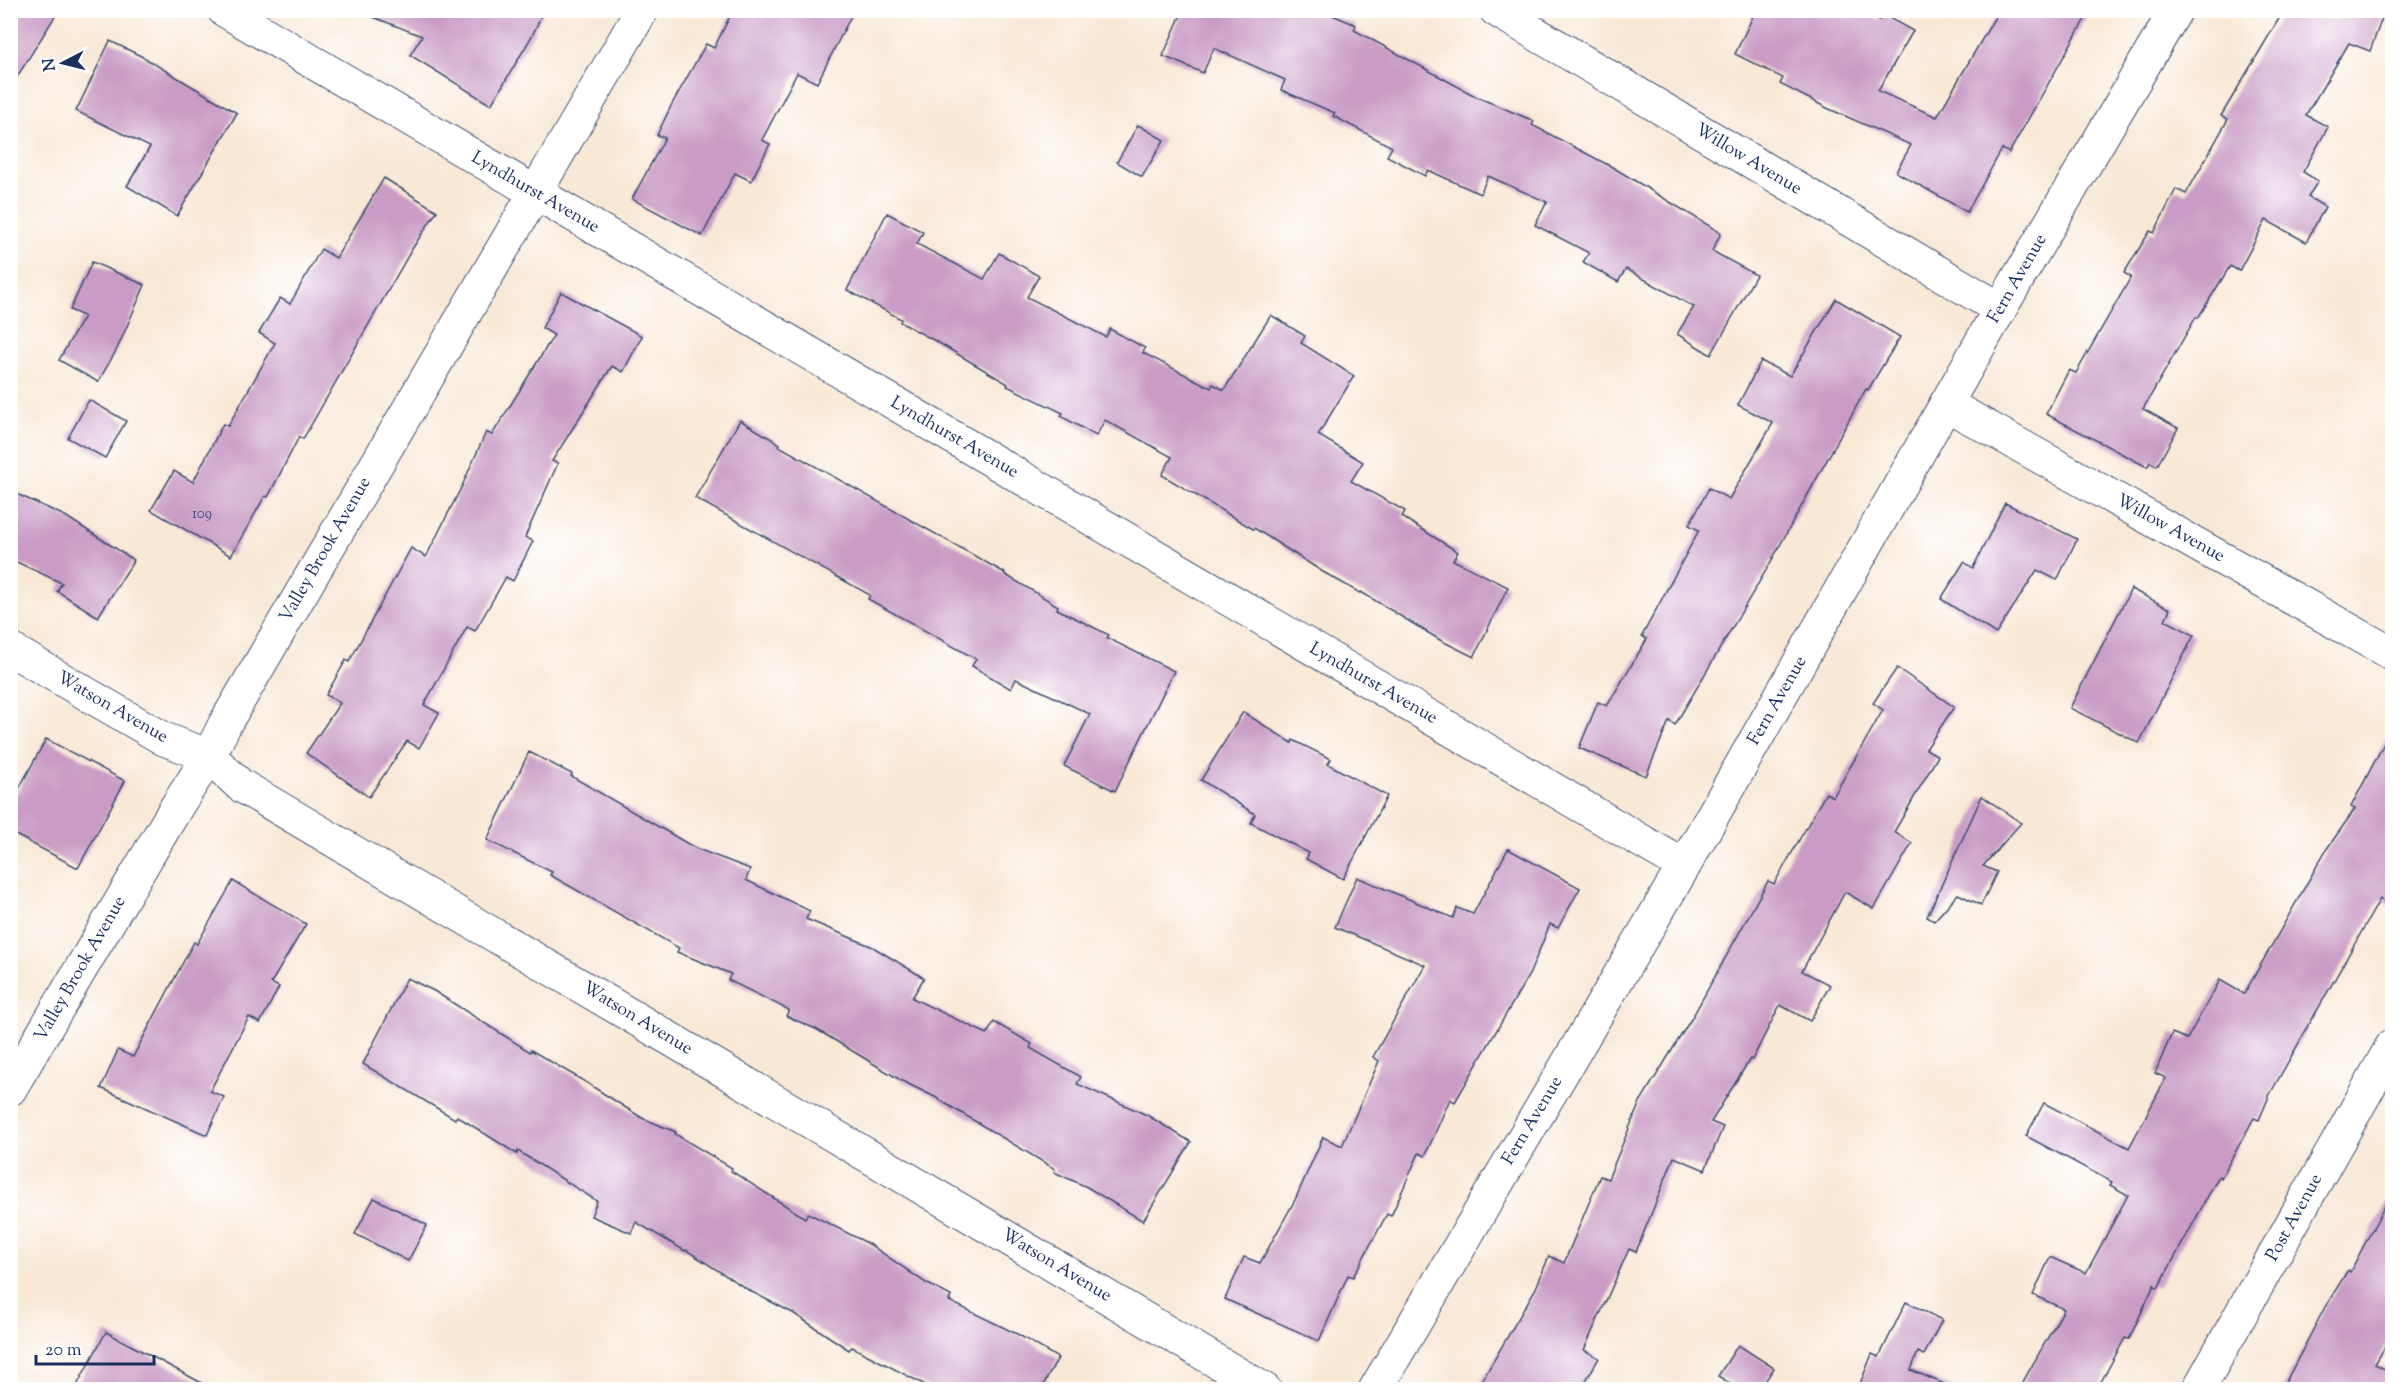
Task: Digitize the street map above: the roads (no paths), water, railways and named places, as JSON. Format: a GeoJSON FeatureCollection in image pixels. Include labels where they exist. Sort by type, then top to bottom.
{"type":"FeatureCollection","features":[{"type":"Feature","properties":{"kind":"street","name":"Lyndhurst Avenue"},"geometry":{"type":"LineString","coordinates":[[224,10],[1684,866]]}},
{"type":"Feature","properties":{"kind":"street","name":"Valley Brook Avenue"},"geometry":{"type":"LineString","coordinates":[[10,1089],[177,806],[209,756],[232,712],[642,10]]}},
{"type":"Feature","properties":{"kind":"street","name":"Willow Avenue"},"geometry":{"type":"LineString","coordinates":[[1496,10],[2000,309]]}},
{"type":"Feature","properties":{"kind":"street","name":"Fern Avenue"},"geometry":{"type":"LineString","coordinates":[[1375,1389],[1684,866],[2000,309],[2176,10]]}},
{"type":"Feature","properties":{"kind":"street","name":"Willow Avenue"},"geometry":{"type":"LineString","coordinates":[[1946,404],[2392,654]]}},
{"type":"Feature","properties":{"kind":"street","name":"Watson Avenue"},"geometry":{"type":"LineString","coordinates":[[10,649],[164,740],[209,756],[240,785],[1265,1389]]}},
{"type":"Feature","properties":{"kind":"street","name":"Post Avenue"},"geometry":{"type":"LineString","coordinates":[[2198,1389],[2392,1046]]}}]}
